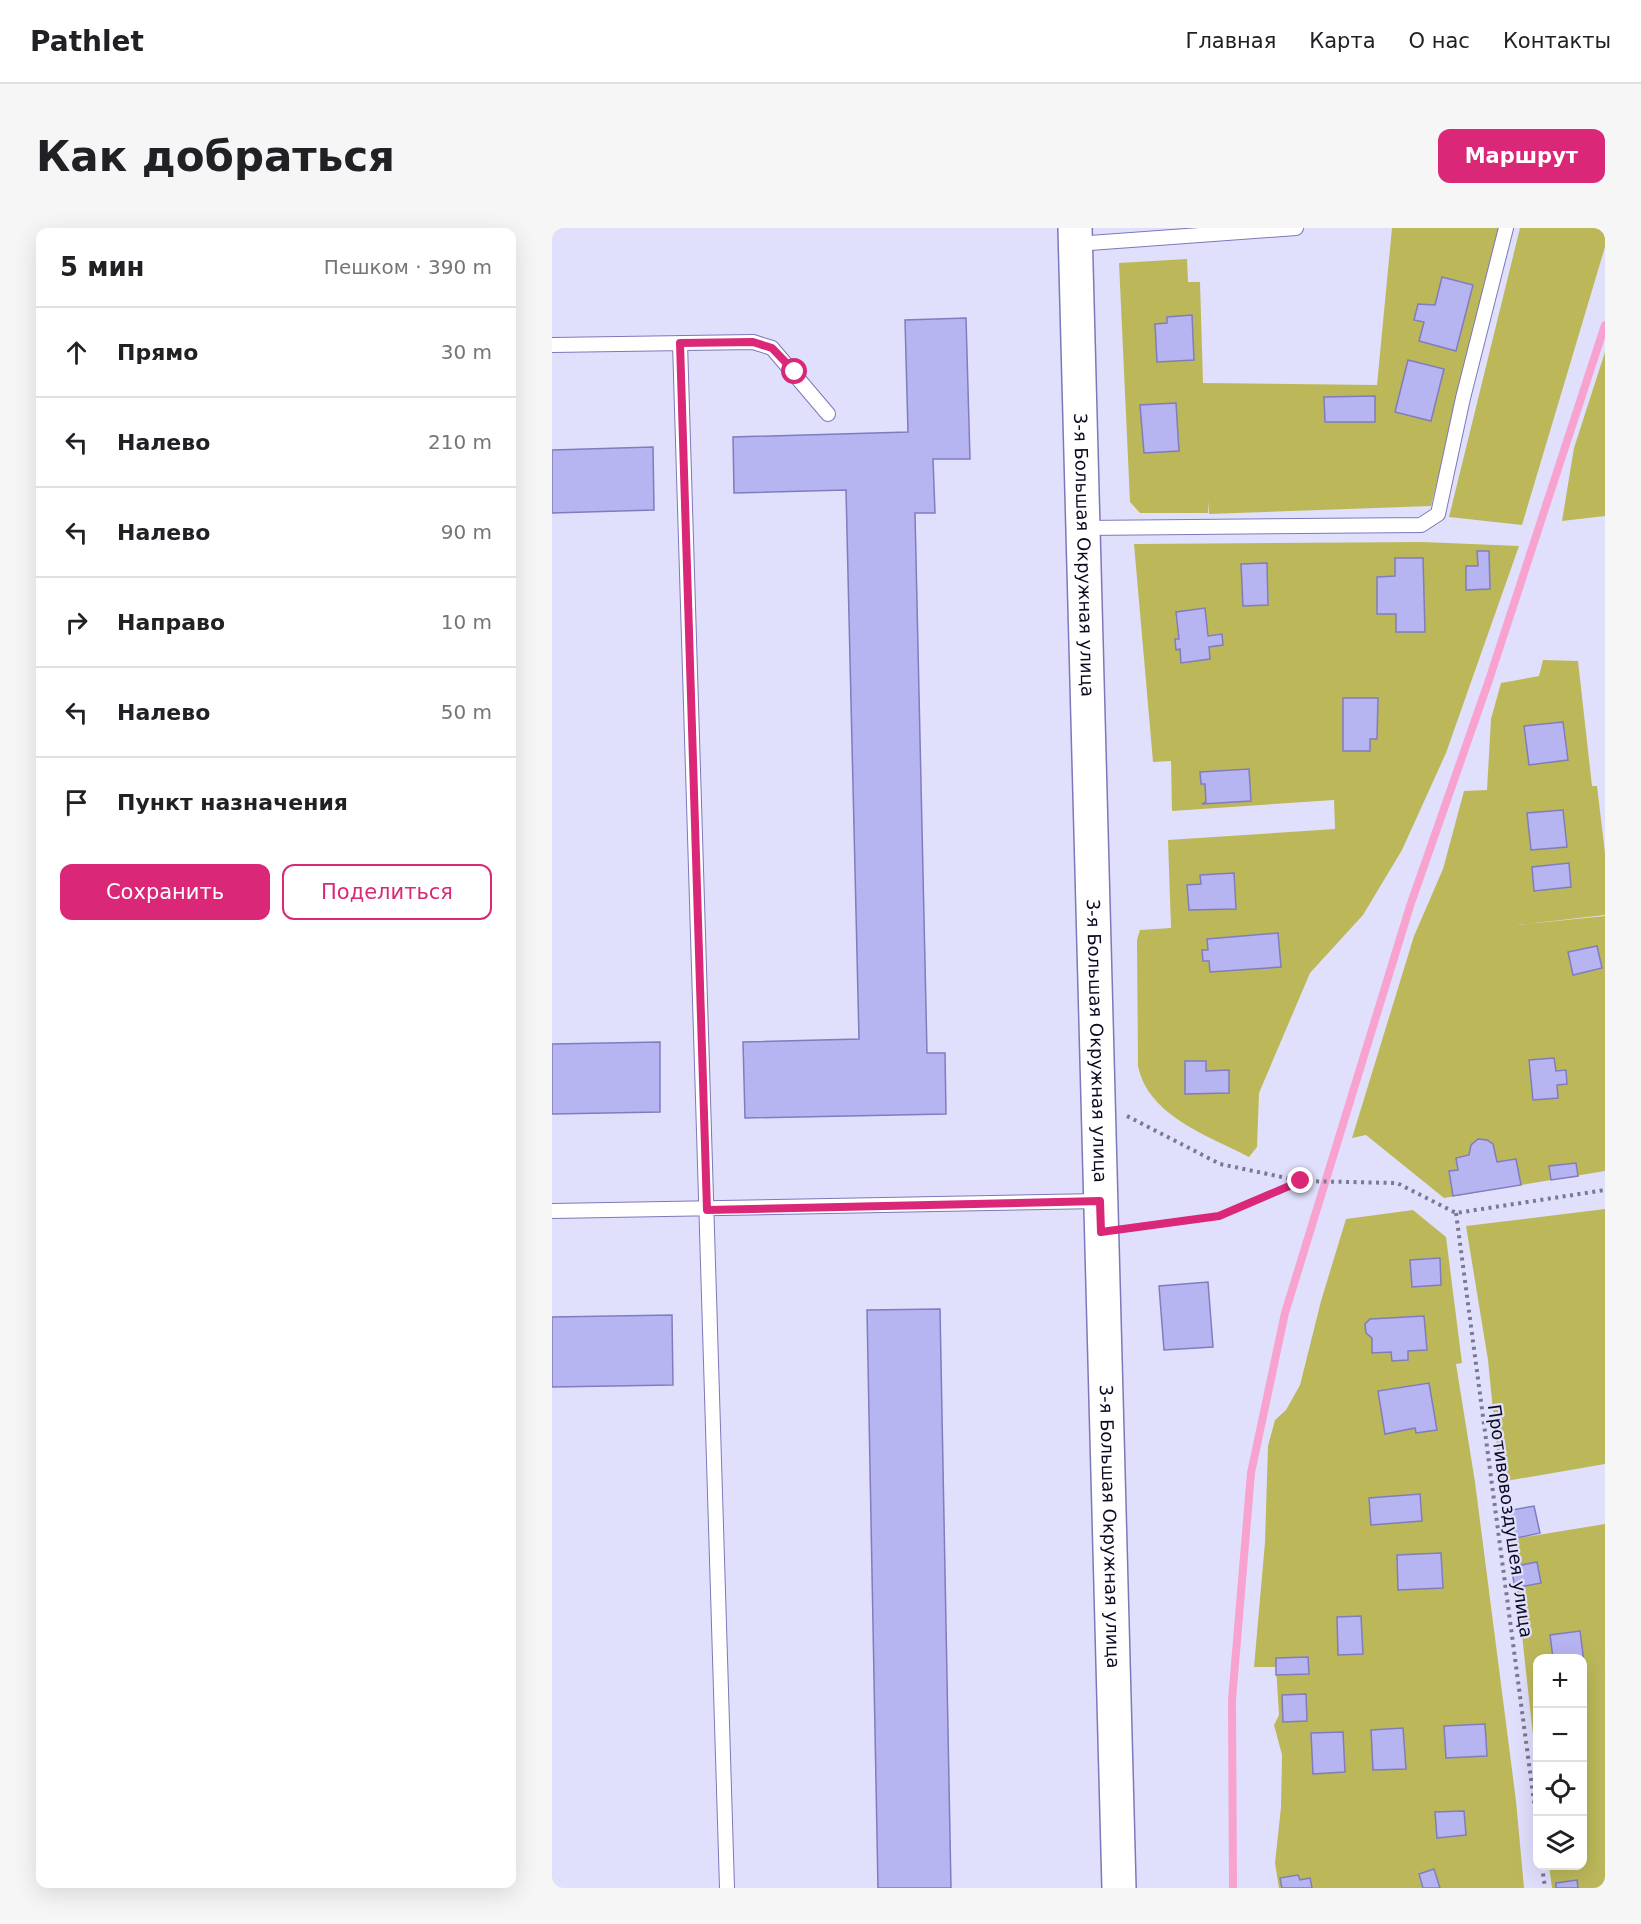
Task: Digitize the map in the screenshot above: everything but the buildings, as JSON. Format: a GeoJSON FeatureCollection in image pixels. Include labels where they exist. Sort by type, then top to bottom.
{"type":"FeatureCollection","features":[{"type":"Feature","properties":{"kind":"street","name":"3-я Большая Окружная улица"},"geometry":{"type":"LineString","coordinates":[[1075,236],[1119,1888]]}},
{"type":"Feature","properties":{"kind":"lane"},"geometry":{"type":"LineString","coordinates":[[1075,236],[1296,228]]}},
{"type":"Feature","properties":{"kind":"lane"},"geometry":{"type":"LineString","coordinates":[[1083,528],[1422,525],[1438,514],[1463,398],[1506,228]]}},
{"type":"Feature","properties":{"kind":"lane"},"geometry":{"type":"LineString","coordinates":[[552,345],[753,342],[772,348],[828,414]]}},
{"type":"Feature","properties":{"kind":"lane"},"geometry":{"type":"LineString","coordinates":[[680,343],[727,1888]]}},
{"type":"Feature","properties":{"kind":"lane"},"geometry":{"type":"LineString","coordinates":[[552,1211],[707,1210],[1100,1217]]}},
{"type":"Feature","properties":{"kind":"path"},"geometry":{"type":"LineString","coordinates":[[1097,1100],[1220,1164],[1301,1181],[1397,1183],[1456,1213],[1605,1190]]}},
{"type":"Feature","properties":{"kind":"path"},"geometry":{"type":"LineString","coordinates":[[1100,1217],[1219,1216],[1301,1181]]}},
{"type":"Feature","properties":{"kind":"path","name":"Противовоздушея улица"},"geometry":{"type":"LineString","coordinates":[[1456,1213],[1536,1816]]}},
{"type":"Feature","properties":{"kind":"path"},"geometry":{"type":"LineString","coordinates":[[1543,1870],[1545,1888]]}},
{"type":"Feature","properties":{"kind":"shaded area"},"geometry":{"type":"Polygon","coordinates":[[[1392,228],[1500,228],[1431,506],[1209,514],[1208,501],[1208,513],[1140,513],[1130,502],[1119,263],[1187,259],[1188,282],[1200,282],[1203,383],[1377,385],[1392,228]]]}},
{"type":"Feature","properties":{"kind":"shaded area"},"geometry":{"type":"Polygon","coordinates":[[[1520,228],[1605,228],[1605,247],[1522,525],[1449,517],[1520,228]]]}},
{"type":"Feature","properties":{"kind":"shaded area"},"geometry":{"type":"Polygon","coordinates":[[[1605,352],[1605,516],[1562,521],[1574,448],[1605,352]]]}},
{"type":"Feature","properties":{"kind":"shaded area"},"geometry":{"type":"Polygon","coordinates":[[[1423,542],[1519,546],[1446,753],[1402,850],[1363,915],[1310,973],[1259,1093],[1257,1147],[1249,1157],[1182,1122],[1154,1098],[1144,1083],[1138,1066],[1137,940],[1140,930],[1171,928],[1168,840],[1335,829],[1334,800],[1172,811],[1171,761],[1153,762],[1134,544],[1423,542]]]}},
{"type":"Feature","properties":{"kind":"shaded area"},"geometry":{"type":"Polygon","coordinates":[[[1543,660],[1578,661],[1592,786],[1597,786],[1605,853],[1605,915],[1517,925],[1605,916],[1605,1171],[1444,1198],[1366,1135],[1352,1138],[1414,936],[1443,869],[1464,791],[1487,790],[1491,719],[1501,683],[1539,676],[1543,660]]]}},
{"type":"Feature","properties":{"kind":"shaded area"},"geometry":{"type":"Polygon","coordinates":[[[1605,1209],[1605,1464],[1500,1482],[1488,1360],[1466,1226],[1605,1209]]]}},
{"type":"Feature","properties":{"kind":"shaded area"},"geometry":{"type":"Polygon","coordinates":[[[1413,1210],[1446,1237],[1462,1363],[1456,1364],[1475,1482],[1516,1801],[1524,1888],[1279,1888],[1275,1863],[1281,1807],[1282,1755],[1274,1725],[1279,1715],[1276,1667],[1254,1667],[1265,1542],[1268,1446],[1275,1420],[1286,1410],[1300,1385],[1321,1301],[1346,1219],[1413,1210]]]}},
{"type":"Feature","properties":{"kind":"shaded area"},"geometry":{"type":"Polygon","coordinates":[[[1605,1524],[1605,1888],[1552,1888],[1550,1870],[1587,1870],[1587,1654],[1533,1654],[1533,1736],[1520,1617],[1507,1540],[1605,1524]]]}},
{"type":"Feature","properties":{"kind":"waterway"},"geometry":{"type":"LineString","coordinates":[[1233,1888],[1232,1700],[1251,1473],[1285,1313],[1410,906],[1489,680],[1605,325]]}},
{"type":"Feature","properties":{"kind":"route"},"geometry":{"type":"LineString","coordinates":[[795,372],[772,348],[753,342],[680,343],[707,1210],[1100,1201],[1101,1232],[1219,1216],[1301,1181]]}}]}
